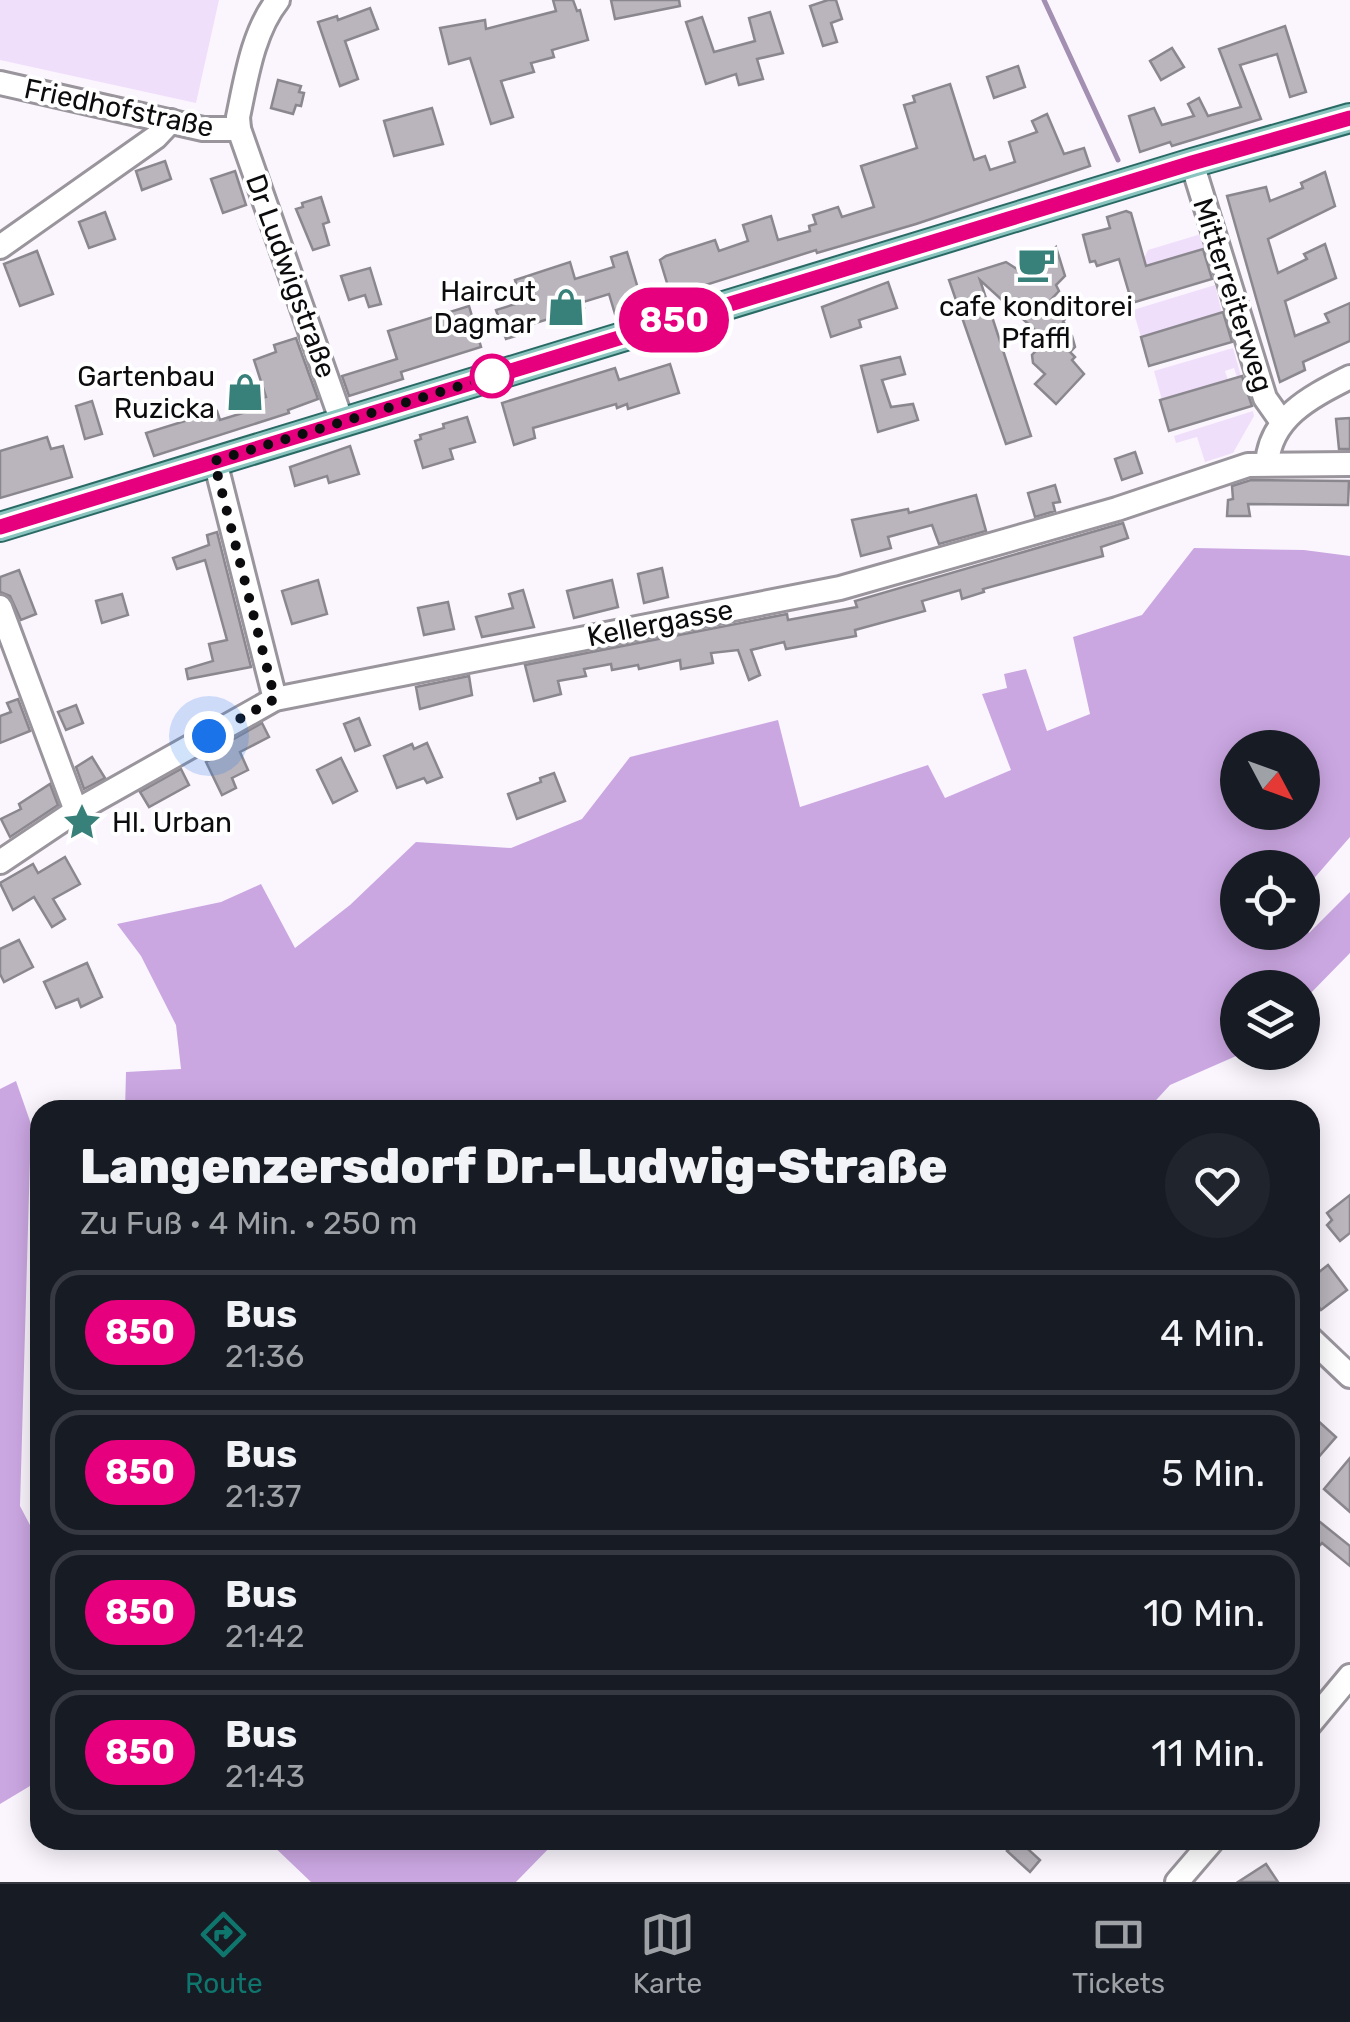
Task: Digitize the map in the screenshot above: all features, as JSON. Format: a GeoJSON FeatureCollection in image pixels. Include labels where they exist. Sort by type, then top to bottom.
{"type":"FeatureCollection","features":[{"type":"Feature","properties":{"kind":"main road"},"geometry":{"type":"LineString","coordinates":[[0,527],[1350,118]]}},
{"type":"Feature","properties":{"kind":"street"},"geometry":{"type":"LineString","coordinates":[[239,130],[238,117],[257,41],[266,15],[278,0]]}},
{"type":"Feature","properties":{"kind":"street","name":"Friedhofstraße"},"geometry":{"type":"LineString","coordinates":[[0,83],[203,129],[239,130]]}},
{"type":"Feature","properties":{"kind":"street"},"geometry":{"type":"LineString","coordinates":[[0,247],[171,122]]}},
{"type":"Feature","properties":{"kind":"street","name":"Dr Ludwigstraße"},"geometry":{"type":"LineString","coordinates":[[239,130],[342,422]]}},
{"type":"Feature","properties":{"kind":"street","name":"Mitterreiterweg"},"geometry":{"type":"LineString","coordinates":[[1192,163],[1265,398],[1282,422]]}},
{"type":"Feature","properties":{"kind":"street"},"geometry":{"type":"LineString","coordinates":[[1267,464],[1271,441],[1282,422],[1308,400],[1350,377]]}},
{"type":"Feature","properties":{"kind":"street"},"geometry":{"type":"LineString","coordinates":[[214,461],[275,699]]}},
{"type":"Feature","properties":{"kind":"street","name":"Kellergasse"},"geometry":{"type":"LineString","coordinates":[[0,862],[76,811],[275,699],[840,588],[1117,509],[1228,470],[1267,464],[1350,464]]}},
{"type":"Feature","properties":{"kind":"street"},"geometry":{"type":"LineString","coordinates":[[0,607],[76,811]]}},
{"type":"Feature","properties":{"kind":"street"},"geometry":{"type":"LineString","coordinates":[[1320,1348],[1350,1376]]}},
{"type":"Feature","properties":{"kind":"street"},"geometry":{"type":"LineString","coordinates":[[1320,1712],[1350,1676]]}},
{"type":"Feature","properties":{"kind":"street"},"geometry":{"type":"LineString","coordinates":[[1177,1882],[1204,1850]]}},
{"type":"Feature","properties":{"kind":"shaded area"},"geometry":{"type":"Polygon","coordinates":[[[0,0],[219,0],[196,103],[0,60],[0,0]]]}},
{"type":"Feature","properties":{"kind":"shaded area"},"geometry":{"type":"Polygon","coordinates":[[[1201,234],[1205,249],[1140,267],[1148,250],[1201,234]]]}},
{"type":"Feature","properties":{"kind":"shaded area"},"geometry":{"type":"Polygon","coordinates":[[[1215,285],[1222,313],[1141,337],[1133,310],[1215,285]]]}},
{"type":"Feature","properties":{"kind":"shaded area"},"geometry":{"type":"Polygon","coordinates":[[[1233,348],[1241,376],[1237,377],[1234,368],[1225,371],[1228,380],[1162,400],[1154,371],[1233,348]]]}},
{"type":"Feature","properties":{"kind":"shaded area"},"geometry":{"type":"Polygon","coordinates":[[[1253,411],[1254,416],[1233,453],[1205,462],[1197,437],[1176,443],[1174,436],[1253,411]]]}},
{"type":"Feature","properties":{"kind":"shaded area"},"geometry":{"type":"Polygon","coordinates":[[[1194,548],[1304,550],[1350,556],[1350,837],[1320,871],[1320,850],[1220,850],[1220,950],[1320,950],[1320,922],[1350,892],[1350,953],[1320,984],[1320,970],[1220,970],[1220,1063],[1170,1085],[1156,1100],[125,1100],[126,1072],[181,1069],[176,1025],[141,956],[117,924],[221,902],[261,884],[295,948],[350,905],[416,842],[511,848],[582,819],[630,757],[778,720],[800,807],[928,765],[945,798],[1011,770],[982,694],[1007,688],[1004,674],[1026,669],[1047,731],[1090,714],[1073,637],[1142,615],[1194,548]]]}},
{"type":"Feature","properties":{"kind":"shaded area"},"geometry":{"type":"Polygon","coordinates":[[[16,1081],[30,1121],[20,1506],[30,1525],[30,1786],[0,1804],[0,1089],[16,1081]]]}},
{"type":"Feature","properties":{"kind":"shaded area"},"geometry":{"type":"Polygon","coordinates":[[[277,1850],[547,1850],[516,1882],[311,1882],[277,1850]]]}},
{"type":"Feature","properties":{"kind":"building"},"geometry":{"type":"Polygon","coordinates":[[[553,0],[573,0],[577,11],[580,10],[588,40],[552,50],[554,57],[531,63],[534,72],[501,81],[513,117],[491,124],[470,58],[449,64],[440,28],[485,20],[486,29],[556,11],[553,0]]]}},
{"type":"Feature","properties":{"kind":"building"},"geometry":{"type":"Polygon","coordinates":[[[611,0],[679,0],[680,6],[615,19],[611,0]]]}},
{"type":"Feature","properties":{"kind":"building"},"geometry":{"type":"Polygon","coordinates":[[[836,0],[842,19],[831,23],[837,42],[823,46],[810,6],[836,0]]]}},
{"type":"Feature","properties":{"kind":"building"},"geometry":{"type":"Polygon","coordinates":[[[370,8],[378,29],[345,41],[358,79],[340,86],[318,22],[337,16],[338,20],[370,8]]]}},
{"type":"Feature","properties":{"kind":"building"},"geometry":{"type":"Polygon","coordinates":[[[770,12],[783,53],[757,59],[763,79],[739,85],[736,74],[706,84],[686,22],[702,17],[714,52],[755,41],[749,18],[770,12]]]}},
{"type":"Feature","properties":{"kind":"building"},"geometry":{"type":"Polygon","coordinates":[[[1285,26],[1306,92],[1290,97],[1277,54],[1240,65],[1261,119],[1140,152],[1129,116],[1154,108],[1162,125],[1194,116],[1188,104],[1199,98],[1208,116],[1241,107],[1219,49],[1285,26]]]}},
{"type":"Feature","properties":{"kind":"building"},"geometry":{"type":"Polygon","coordinates":[[[1172,48],[1184,67],[1161,80],[1150,61],[1172,48]]]}},
{"type":"Feature","properties":{"kind":"building"},"geometry":{"type":"Polygon","coordinates":[[[1018,66],[1025,87],[994,98],[987,77],[1018,66]]]}},
{"type":"Feature","properties":{"kind":"building"},"geometry":{"type":"Polygon","coordinates":[[[278,80],[301,86],[301,106],[296,105],[293,114],[271,108],[278,80]]]}},
{"type":"Feature","properties":{"kind":"building"},"geometry":{"type":"Polygon","coordinates":[[[950,84],[974,160],[985,156],[990,170],[1015,162],[1009,142],[1037,132],[1032,121],[1047,114],[1064,154],[1084,148],[1090,166],[916,224],[817,253],[816,250],[671,296],[660,260],[666,256],[715,240],[719,251],[748,241],[743,225],[771,216],[778,240],[810,231],[809,226],[816,224],[813,215],[838,207],[842,217],[874,207],[861,166],[917,148],[904,105],[915,102],[913,96],[950,84]]]}},
{"type":"Feature","properties":{"kind":"building"},"geometry":{"type":"Polygon","coordinates":[[[432,108],[443,144],[394,156],[384,121],[432,108]]]}},
{"type":"Feature","properties":{"kind":"building"},"geometry":{"type":"Polygon","coordinates":[[[165,161],[171,179],[142,190],[136,171],[165,161]]]}},
{"type":"Feature","properties":{"kind":"building"},"geometry":{"type":"Polygon","coordinates":[[[235,171],[246,205],[223,213],[211,179],[235,171]]]}},
{"type":"Feature","properties":{"kind":"building"},"geometry":{"type":"Polygon","coordinates":[[[1325,172],[1335,206],[1268,239],[1278,273],[1307,259],[1304,254],[1325,244],[1336,278],[1285,301],[1295,336],[1329,322],[1325,314],[1350,303],[1350,341],[1303,362],[1305,370],[1280,382],[1227,196],[1266,187],[1270,201],[1303,188],[1301,183],[1325,172]]]}},
{"type":"Feature","properties":{"kind":"building"},"geometry":{"type":"Polygon","coordinates":[[[321,197],[329,222],[323,224],[329,245],[313,250],[296,209],[321,197]]]}},
{"type":"Feature","properties":{"kind":"building"},"geometry":{"type":"Polygon","coordinates":[[[105,212],[115,239],[89,248],[79,222],[105,212]]]}},
{"type":"Feature","properties":{"kind":"building"},"geometry":{"type":"Polygon","coordinates":[[[1131,213],[1146,266],[1203,249],[1212,279],[1132,303],[1119,259],[1097,266],[1095,261],[1090,262],[1083,235],[1110,228],[1107,217],[1131,213]]]}},
{"type":"Feature","properties":{"kind":"building"},"geometry":{"type":"Polygon","coordinates":[[[1056,247],[1065,276],[1048,303],[1065,319],[1064,329],[1072,336],[1075,347],[1070,352],[1075,357],[1072,360],[1084,374],[1056,404],[1035,384],[1045,374],[1033,363],[1032,355],[1046,340],[980,280],[1031,436],[1006,444],[949,280],[1006,262],[1026,275],[1056,247]]]}},
{"type":"Feature","properties":{"kind":"building"},"geometry":{"type":"Polygon","coordinates":[[[37,251],[53,294],[20,306],[4,264],[37,251]]]}},
{"type":"Feature","properties":{"kind":"building"},"geometry":{"type":"Polygon","coordinates":[[[627,252],[643,305],[615,314],[609,294],[583,302],[584,308],[529,325],[531,331],[506,339],[496,310],[522,302],[515,280],[570,262],[575,279],[614,267],[611,257],[627,252]]]}},
{"type":"Feature","properties":{"kind":"building"},"geometry":{"type":"Polygon","coordinates":[[[370,268],[381,304],[369,307],[365,295],[349,300],[341,276],[370,268]]]}},
{"type":"Feature","properties":{"kind":"building"},"geometry":{"type":"Polygon","coordinates":[[[888,282],[897,308],[859,320],[861,327],[831,337],[822,307],[888,282]]]}},
{"type":"Feature","properties":{"kind":"building"},"geometry":{"type":"Polygon","coordinates":[[[469,306],[481,347],[401,372],[403,379],[349,396],[342,376],[397,359],[388,331],[469,306]]]}},
{"type":"Feature","properties":{"kind":"building"},"geometry":{"type":"Polygon","coordinates":[[[1223,312],[1232,342],[1149,366],[1141,337],[1223,312]]]}},
{"type":"Feature","properties":{"kind":"building"},"geometry":{"type":"Polygon","coordinates":[[[296,338],[318,399],[288,410],[289,413],[154,456],[146,433],[217,411],[220,420],[259,408],[256,400],[266,397],[254,360],[276,352],[274,345],[296,338]]]}},
{"type":"Feature","properties":{"kind":"building"},"geometry":{"type":"Polygon","coordinates":[[[900,357],[905,374],[882,380],[891,407],[913,404],[918,420],[878,432],[861,366],[900,357]]]}},
{"type":"Feature","properties":{"kind":"building"},"geometry":{"type":"Polygon","coordinates":[[[670,364],[679,393],[628,409],[627,404],[617,408],[616,404],[533,428],[535,438],[514,445],[502,403],[615,368],[619,380],[670,364]]]}},
{"type":"Feature","properties":{"kind":"building"},"geometry":{"type":"Polygon","coordinates":[[[1242,376],[1252,406],[1169,431],[1160,400],[1242,376]]]}},
{"type":"Feature","properties":{"kind":"building"},"geometry":{"type":"Polygon","coordinates":[[[92,401],[102,434],[85,439],[76,406],[92,401]]]}},
{"type":"Feature","properties":{"kind":"building"},"geometry":{"type":"Polygon","coordinates":[[[467,417],[475,442],[450,449],[453,459],[423,468],[415,441],[421,439],[420,435],[467,417]]]}},
{"type":"Feature","properties":{"kind":"building"},"geometry":{"type":"Polygon","coordinates":[[[1350,418],[1350,449],[1339,449],[1336,419],[1350,418]]]}},
{"type":"Feature","properties":{"kind":"building"},"geometry":{"type":"Polygon","coordinates":[[[47,437],[51,449],[63,446],[72,477],[0,498],[0,451],[47,437]]]}},
{"type":"Feature","properties":{"kind":"building"},"geometry":{"type":"Polygon","coordinates":[[[350,446],[359,474],[329,483],[327,476],[295,486],[290,467],[350,446]]]}},
{"type":"Feature","properties":{"kind":"building"},"geometry":{"type":"Polygon","coordinates":[[[1135,452],[1142,473],[1122,480],[1115,459],[1135,452]]]}},
{"type":"Feature","properties":{"kind":"building"},"geometry":{"type":"Polygon","coordinates":[[[1251,480],[1349,481],[1348,505],[1248,504],[1250,516],[1227,516],[1228,500],[1233,499],[1232,486],[1251,480]]]}},
{"type":"Feature","properties":{"kind":"building"},"geometry":{"type":"Polygon","coordinates":[[[1055,485],[1060,502],[1053,503],[1055,511],[1035,517],[1028,493],[1055,485]]]}},
{"type":"Feature","properties":{"kind":"building"},"geometry":{"type":"Polygon","coordinates":[[[976,495],[986,531],[939,544],[932,525],[888,537],[891,548],[861,556],[852,520],[908,509],[909,513],[976,495]]]}},
{"type":"Feature","properties":{"kind":"building"},"geometry":{"type":"Polygon","coordinates":[[[1123,523],[1128,538],[1101,547],[1103,556],[983,589],[984,592],[962,599],[960,590],[922,601],[925,611],[855,630],[856,636],[786,649],[784,642],[751,650],[760,675],[749,680],[738,650],[711,653],[713,663],[681,669],[680,660],[639,669],[638,665],[612,670],[611,664],[584,669],[586,676],[558,681],[561,694],[534,701],[525,665],[787,614],[788,620],[857,607],[855,601],[1123,523]]]}},
{"type":"Feature","properties":{"kind":"building"},"geometry":{"type":"Polygon","coordinates":[[[217,532],[251,667],[188,679],[186,669],[213,661],[209,644],[227,640],[205,560],[177,569],[173,558],[209,545],[207,535],[217,532]]]}},
{"type":"Feature","properties":{"kind":"building"},"geometry":{"type":"Polygon","coordinates":[[[662,568],[668,597],[644,603],[638,574],[662,568]]]}},
{"type":"Feature","properties":{"kind":"building"},"geometry":{"type":"Polygon","coordinates":[[[19,570],[36,614],[21,620],[10,596],[0,592],[0,577],[19,570]]]}},
{"type":"Feature","properties":{"kind":"building"},"geometry":{"type":"Polygon","coordinates":[[[318,580],[327,614],[292,624],[282,591],[318,580]]]}},
{"type":"Feature","properties":{"kind":"building"},"geometry":{"type":"Polygon","coordinates":[[[612,580],[618,607],[574,618],[567,591],[612,580]]]}},
{"type":"Feature","properties":{"kind":"building"},"geometry":{"type":"Polygon","coordinates":[[[523,590],[534,627],[482,637],[476,617],[513,608],[509,594],[523,590]]]}},
{"type":"Feature","properties":{"kind":"building"},"geometry":{"type":"Polygon","coordinates":[[[122,594],[128,615],[102,623],[96,601],[122,594]]]}},
{"type":"Feature","properties":{"kind":"building"},"geometry":{"type":"Polygon","coordinates":[[[448,602],[454,629],[424,635],[418,608],[448,602]]]}},
{"type":"Feature","properties":{"kind":"building"},"geometry":{"type":"Polygon","coordinates":[[[469,676],[472,695],[420,709],[416,687],[469,676]]]}},
{"type":"Feature","properties":{"kind":"building"},"geometry":{"type":"Polygon","coordinates":[[[18,699],[30,731],[0,743],[0,716],[11,712],[7,703],[18,699]]]}},
{"type":"Feature","properties":{"kind":"building"},"geometry":{"type":"Polygon","coordinates":[[[76,705],[83,723],[66,730],[58,712],[76,705]]]}},
{"type":"Feature","properties":{"kind":"building"},"geometry":{"type":"Polygon","coordinates":[[[359,718],[370,745],[355,751],[344,724],[359,718]]]}},
{"type":"Feature","properties":{"kind":"building"},"geometry":{"type":"Polygon","coordinates":[[[262,723],[269,737],[240,752],[248,770],[232,778],[236,788],[222,795],[206,762],[214,758],[211,752],[262,723]]]}},
{"type":"Feature","properties":{"kind":"building"},"geometry":{"type":"Polygon","coordinates":[[[427,743],[442,777],[427,783],[424,778],[397,788],[384,756],[412,744],[414,749],[427,743]]]}},
{"type":"Feature","properties":{"kind":"building"},"geometry":{"type":"Polygon","coordinates":[[[92,757],[105,778],[84,789],[76,767],[92,757]]]}},
{"type":"Feature","properties":{"kind":"building"},"geometry":{"type":"Polygon","coordinates":[[[341,758],[357,791],[333,803],[317,770],[341,758]]]}},
{"type":"Feature","properties":{"kind":"building"},"geometry":{"type":"Polygon","coordinates":[[[181,769],[189,785],[149,807],[140,792],[181,769]]]}},
{"type":"Feature","properties":{"kind":"building"},"geometry":{"type":"Polygon","coordinates":[[[554,773],[565,801],[517,819],[508,794],[554,773]]]}},
{"type":"Feature","properties":{"kind":"building"},"geometry":{"type":"Polygon","coordinates":[[[50,784],[58,805],[10,837],[1,819],[21,809],[19,804],[50,784]]]}},
{"type":"Feature","properties":{"kind":"building"},"geometry":{"type":"Polygon","coordinates":[[[65,857],[80,884],[53,899],[65,919],[52,927],[34,897],[13,910],[0,883],[33,864],[38,873],[65,857]]]}},
{"type":"Feature","properties":{"kind":"building"},"geometry":{"type":"Polygon","coordinates":[[[19,940],[33,967],[4,982],[0,974],[0,949],[19,940]]]}},
{"type":"Feature","properties":{"kind":"building"},"geometry":{"type":"Polygon","coordinates":[[[87,963],[102,997],[81,1007],[78,999],[56,1008],[44,982],[87,963]]]}},
{"type":"Feature","properties":{"kind":"building"},"geometry":{"type":"Polygon","coordinates":[[[1350,1195],[1350,1233],[1340,1241],[1327,1225],[1332,1220],[1327,1213],[1350,1195]]]}},
{"type":"Feature","properties":{"kind":"building"},"geometry":{"type":"Polygon","coordinates":[[[1328,1265],[1347,1290],[1321,1310],[1320,1309],[1320,1271],[1328,1265]]]}},
{"type":"Feature","properties":{"kind":"building"},"geometry":{"type":"Polygon","coordinates":[[[1320,1423],[1336,1437],[1320,1455],[1320,1423]]]}},
{"type":"Feature","properties":{"kind":"building"},"geometry":{"type":"Polygon","coordinates":[[[1350,1458],[1350,1512],[1324,1489],[1350,1458]]]}},
{"type":"Feature","properties":{"kind":"building"},"geometry":{"type":"Polygon","coordinates":[[[1320,1522],[1350,1546],[1350,1566],[1322,1543],[1320,1522]]]}},
{"type":"Feature","properties":{"kind":"building"},"geometry":{"type":"Polygon","coordinates":[[[1029,1850],[1040,1860],[1030,1872],[1007,1851],[1029,1850]]]}},
{"type":"Feature","properties":{"kind":"building"},"geometry":{"type":"Polygon","coordinates":[[[1266,1864],[1278,1882],[1238,1882],[1266,1864]]]}},
{"type":"Feature","properties":{"kind":"waterway"},"geometry":{"type":"LineString","coordinates":[[1044,0],[1118,160]]}},
{"type":"Feature","properties":{"kind":"bus line","name":"850"},"geometry":{"type":"LineString","coordinates":[[0,527],[1350,118]]}},
{"type":"Feature","properties":{"kind":"place","name":"cafe konditorei Pfaffl"},"geometry":{"type":"Point","coordinates":[1036,264]}},
{"type":"Feature","properties":{"kind":"place","name":"Haircut Dagmar"},"geometry":{"type":"Point","coordinates":[566,307]}},
{"type":"Feature","properties":{"kind":"place","name":"Gartenbau Ruzicka"},"geometry":{"type":"Point","coordinates":[245,392]}},
{"type":"Feature","properties":{"kind":"place","name":"Hl. Urban"},"geometry":{"type":"Point","coordinates":[82,822]}},
{"type":"Feature","properties":{"kind":"route"},"geometry":{"type":"LineString","coordinates":[[209,736],[275,699],[214,461],[496,375],[492,376]]}}]}
